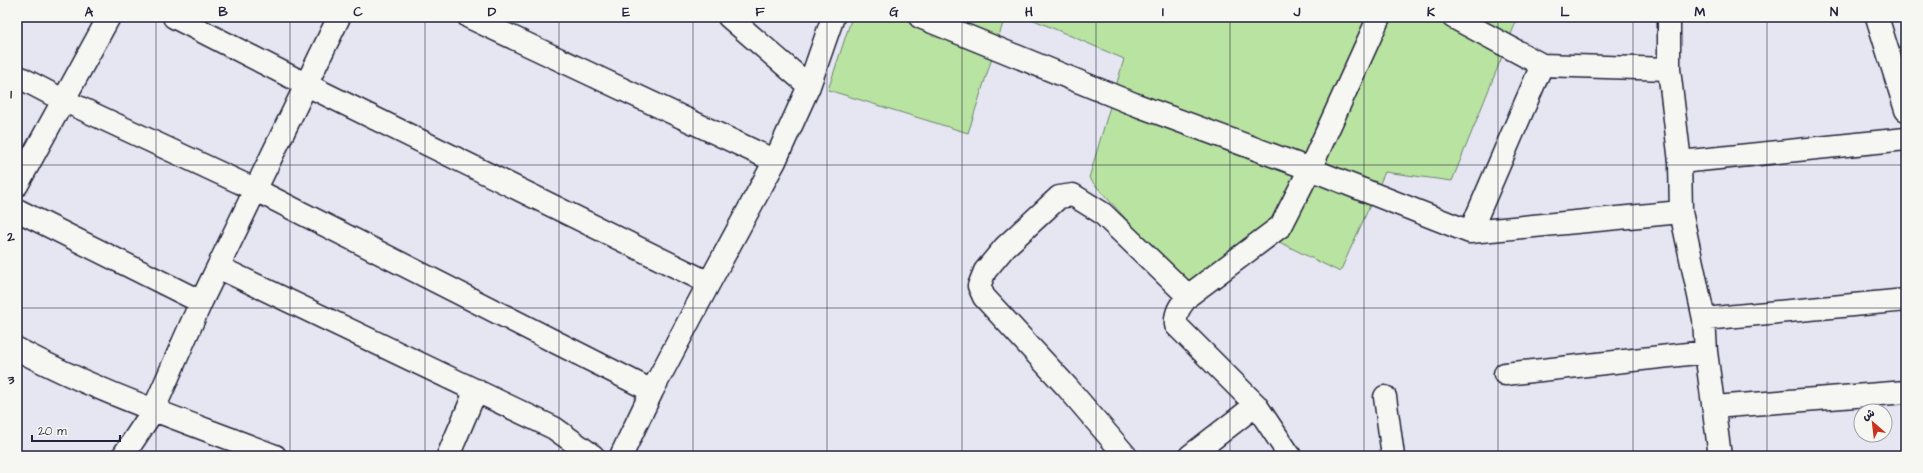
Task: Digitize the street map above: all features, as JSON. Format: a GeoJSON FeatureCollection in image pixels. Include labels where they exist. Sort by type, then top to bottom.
{"type":"FeatureCollection","features":[{"type":"Feature","properties":{"kind":"street"},"geometry":{"type":"LineString","coordinates":[[17,185],[109,17]]}},
{"type":"Feature","properties":{"kind":"street"},"geometry":{"type":"LineString","coordinates":[[174,17],[305,84],[709,283]]}},
{"type":"Feature","properties":{"kind":"street"},"geometry":{"type":"LineString","coordinates":[[124,456],[152,411],[254,189],[339,17]]}},
{"type":"Feature","properties":{"kind":"street"},"geometry":{"type":"LineString","coordinates":[[469,17],[775,161]]}},
{"type":"Feature","properties":{"kind":"street"},"geometry":{"type":"LineString","coordinates":[[729,17],[809,86]]}},
{"type":"Feature","properties":{"kind":"street"},"geometry":{"type":"LineString","coordinates":[[621,456],[652,391],[775,161],[809,86],[833,17]]}},
{"type":"Feature","properties":{"kind":"street"},"geometry":{"type":"LineString","coordinates":[[920,17],[1134,104],[1310,169],[1470,232],[1681,212]]}},
{"type":"Feature","properties":{"kind":"street"},"geometry":{"type":"LineString","coordinates":[[1290,456],[1256,405],[1176,325],[1176,315],[1179,307],[1188,296],[1281,226],[1310,169],[1379,17]]}},
{"type":"Feature","properties":{"kind":"street"},"geometry":{"type":"LineString","coordinates":[[1453,17],[1542,65],[1669,68]]}},
{"type":"Feature","properties":{"kind":"street"},"geometry":{"type":"LineString","coordinates":[[1669,17],[1669,68],[1680,162],[1681,212],[1704,319],[1706,352],[1720,456]]}},
{"type":"Feature","properties":{"kind":"street"},"geometry":{"type":"LineString","coordinates":[[1877,17],[1906,110]]}},
{"type":"Feature","properties":{"kind":"street"},"geometry":{"type":"LineString","coordinates":[[1470,232],[1542,65]]}},
{"type":"Feature","properties":{"kind":"street"},"geometry":{"type":"LineString","coordinates":[[17,76],[63,100],[254,189],[652,391]]}},
{"type":"Feature","properties":{"kind":"street"},"geometry":{"type":"LineString","coordinates":[[1680,162],[1906,139]]}},
{"type":"Feature","properties":{"kind":"street"},"geometry":{"type":"LineString","coordinates":[[1126,456],[1067,387],[984,297],[979,286],[985,270],[1005,247],[1059,197],[1073,194],[1102,213],[1188,296]]}},
{"type":"Feature","properties":{"kind":"street"},"geometry":{"type":"LineString","coordinates":[[17,210],[201,302]]}},
{"type":"Feature","properties":{"kind":"street"},"geometry":{"type":"LineString","coordinates":[[218,267],[554,428],[594,456]]}},
{"type":"Feature","properties":{"kind":"street"},"geometry":{"type":"LineString","coordinates":[[1704,319],[1906,300]]}},
{"type":"Feature","properties":{"kind":"street"},"geometry":{"type":"LineString","coordinates":[[17,349],[48,366],[152,411],[274,456]]}},
{"type":"Feature","properties":{"kind":"street"},"geometry":{"type":"LineString","coordinates":[[1505,374],[1706,352]]}},
{"type":"Feature","properties":{"kind":"street"},"geometry":{"type":"LineString","coordinates":[[448,456],[476,390]]}},
{"type":"Feature","properties":{"kind":"street"},"geometry":{"type":"LineString","coordinates":[[1714,407],[1906,392]]}},
{"type":"Feature","properties":{"kind":"street"},"geometry":{"type":"LineString","coordinates":[[1385,397],[1393,456]]}},
{"type":"Feature","properties":{"kind":"street"},"geometry":{"type":"LineString","coordinates":[[1190,456],[1256,405]]}},
{"type":"Feature","properties":{"kind":"green space"},"geometry":{"type":"Polygon","coordinates":[[[852,17],[1005,17],[968,133],[828,90],[852,17]]]}},
{"type":"Feature","properties":{"kind":"green space"},"geometry":{"type":"Polygon","coordinates":[[[1027,17],[1518,17],[1452,181],[1385,172],[1340,272],[1279,242],[1188,288],[1089,178],[1124,59],[1027,17]]]}}]}
